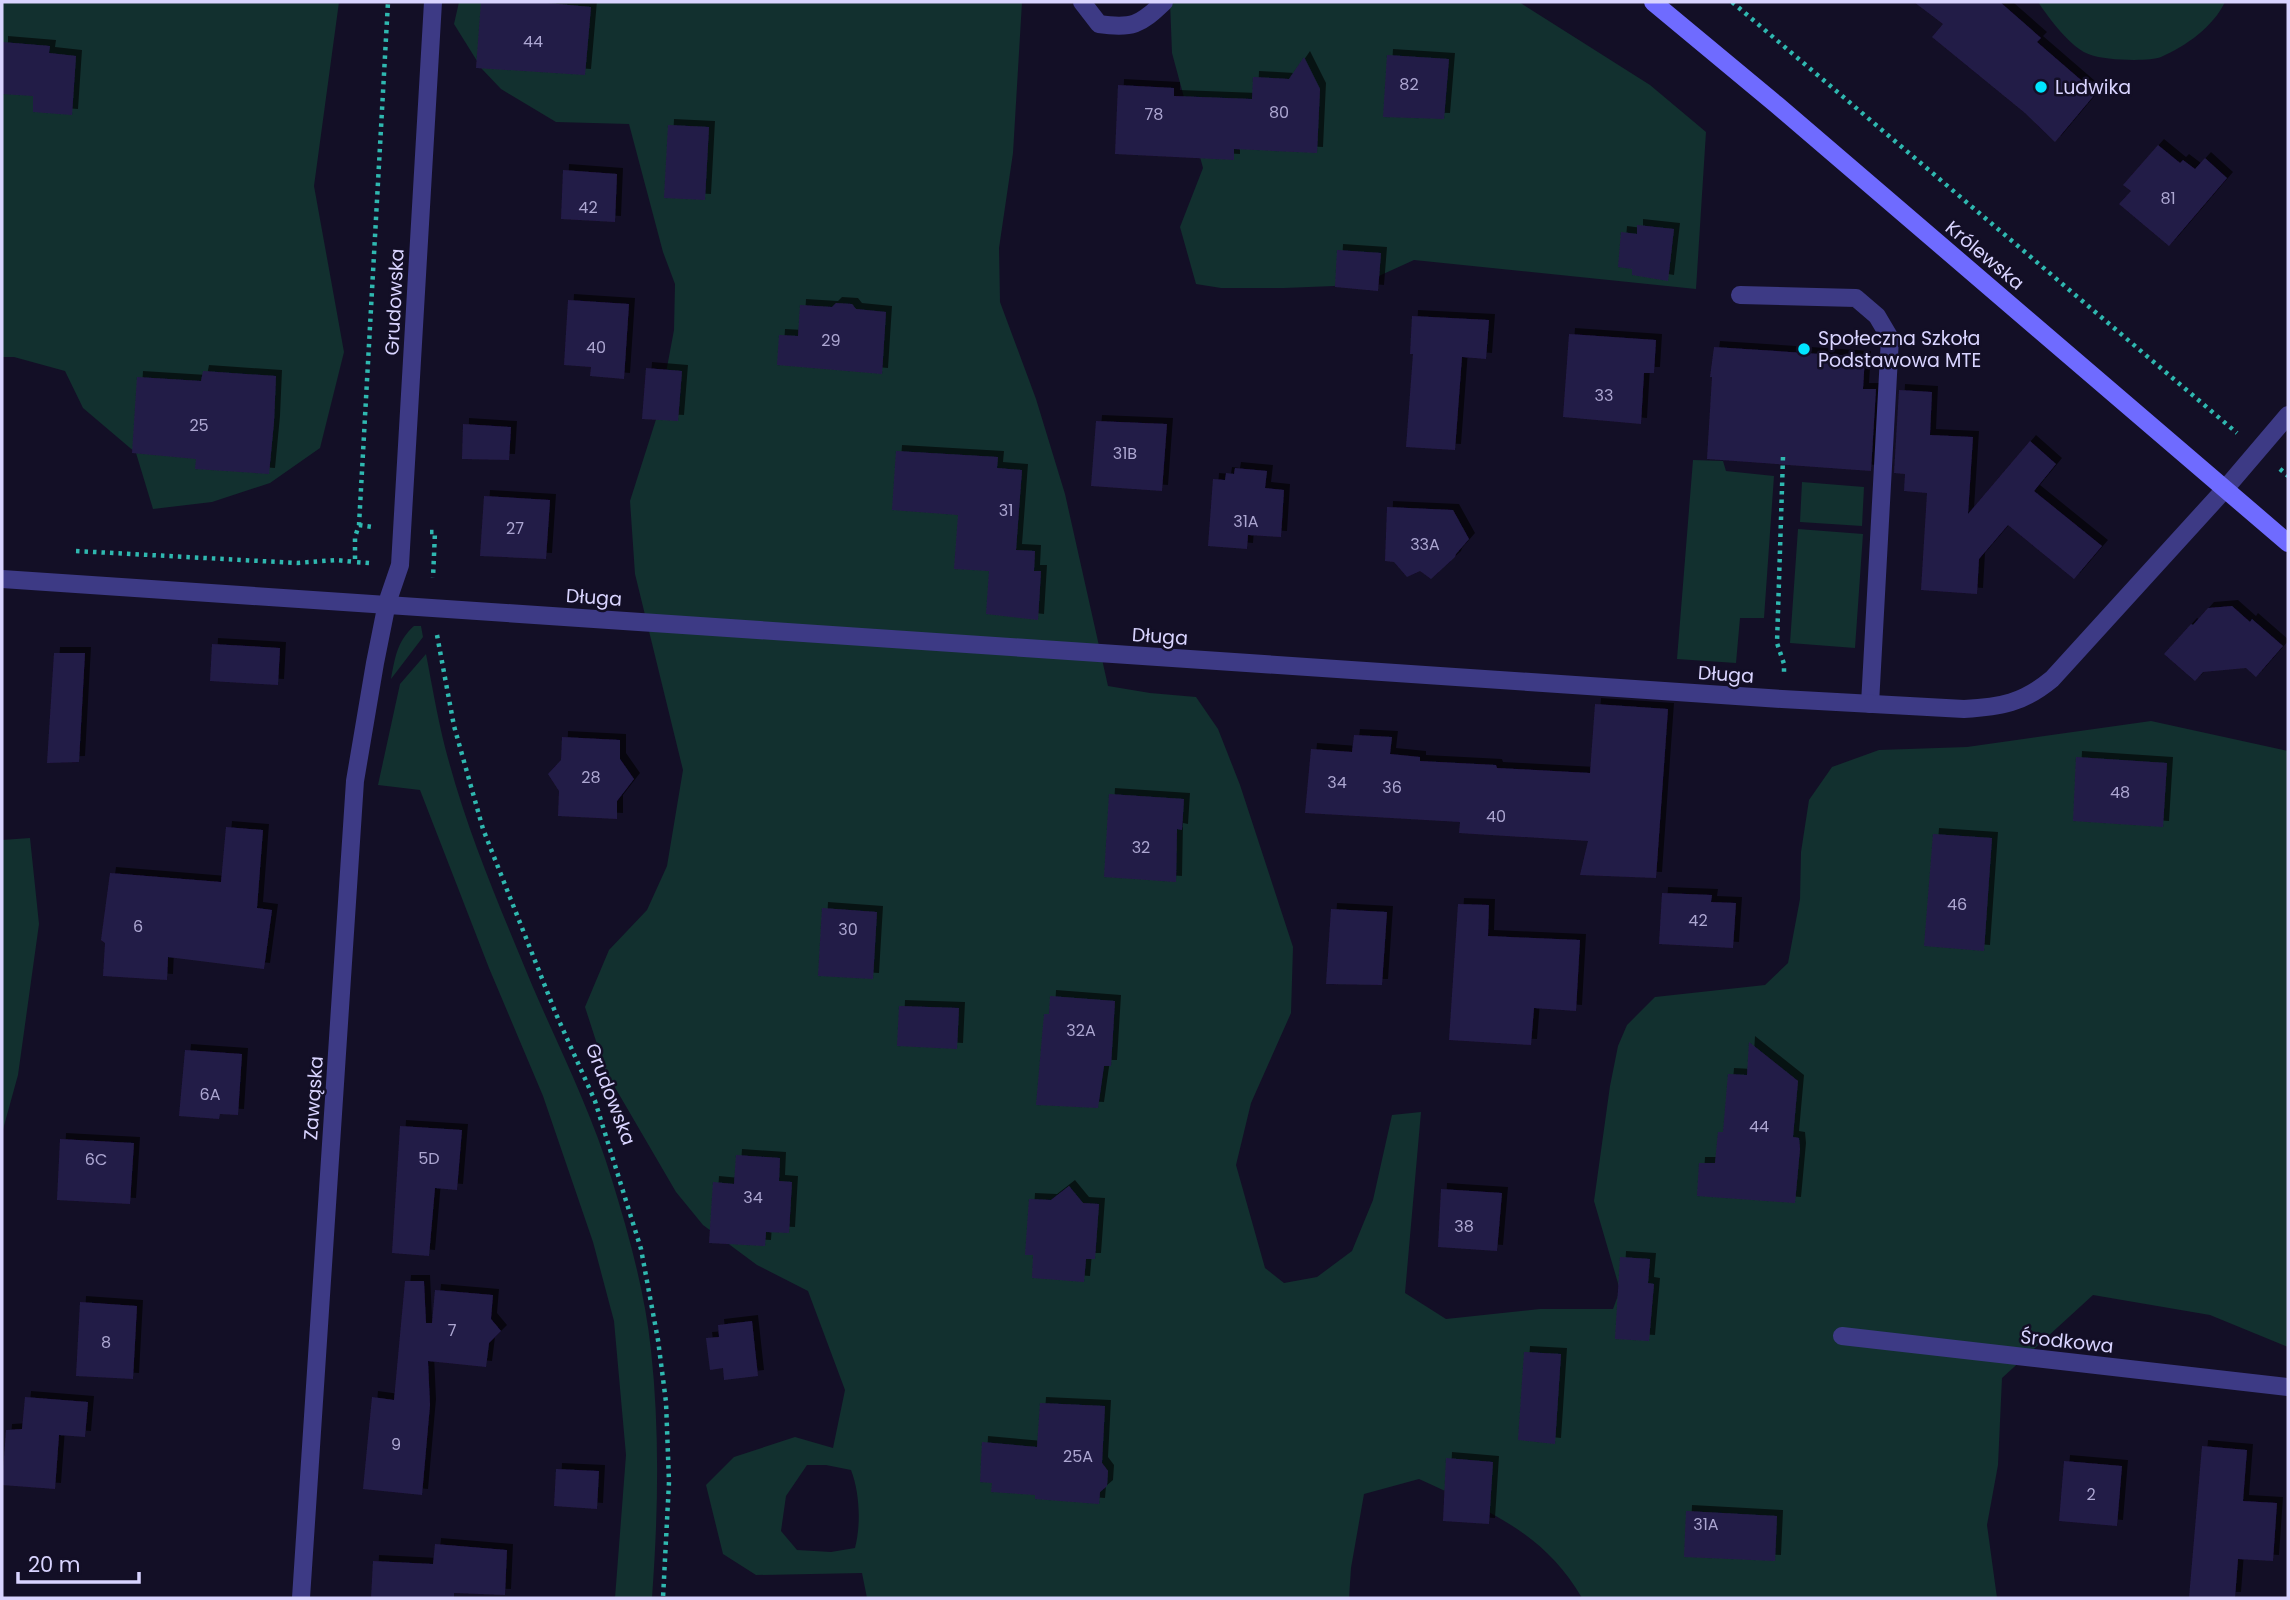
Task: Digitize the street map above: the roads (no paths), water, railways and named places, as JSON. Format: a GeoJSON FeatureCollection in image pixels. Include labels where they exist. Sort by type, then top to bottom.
{"type":"FeatureCollection","features":[{"type":"Feature","properties":{"kind":"main road","name":"Królewska"},"geometry":{"type":"LineString","coordinates":[[1653,2],[2288,544]]}},
{"type":"Feature","properties":{"kind":"street","name":"Grudowska"},"geometry":{"type":"LineString","coordinates":[[387,603],[400,565],[433,2]]}},
{"type":"Feature","properties":{"kind":"street"},"geometry":{"type":"LineString","coordinates":[[1082,2],[1099,24],[1123,27],[1146,19],[1164,2]]}},
{"type":"Feature","properties":{"kind":"street"},"geometry":{"type":"LineString","coordinates":[[1740,295],[1856,298],[1877,316],[1890,338],[1870,704]]}},
{"type":"Feature","properties":{"kind":"street","name":"Długa"},"geometry":{"type":"LineString","coordinates":[[2,579],[1964,709],[2015,702],[2036,692],[2052,679],[2225,489],[2288,415]]}},
{"type":"Feature","properties":{"kind":"street","name":"Zawąska"},"geometry":{"type":"LineString","coordinates":[[301,1598],[355,781],[387,603]]}},
{"type":"Feature","properties":{"kind":"street","name":"Środkowa"},"geometry":{"type":"LineString","coordinates":[[1842,1336],[2288,1387]]}},
{"type":"Feature","properties":{"kind":"place","name":"Ludwika"},"geometry":{"type":"Point","coordinates":[2041,87]}},
{"type":"Feature","properties":{"kind":"place","name":"Społeczna Szkoła Podstawowa MTE"},"geometry":{"type":"Point","coordinates":[1804,349]}}]}
